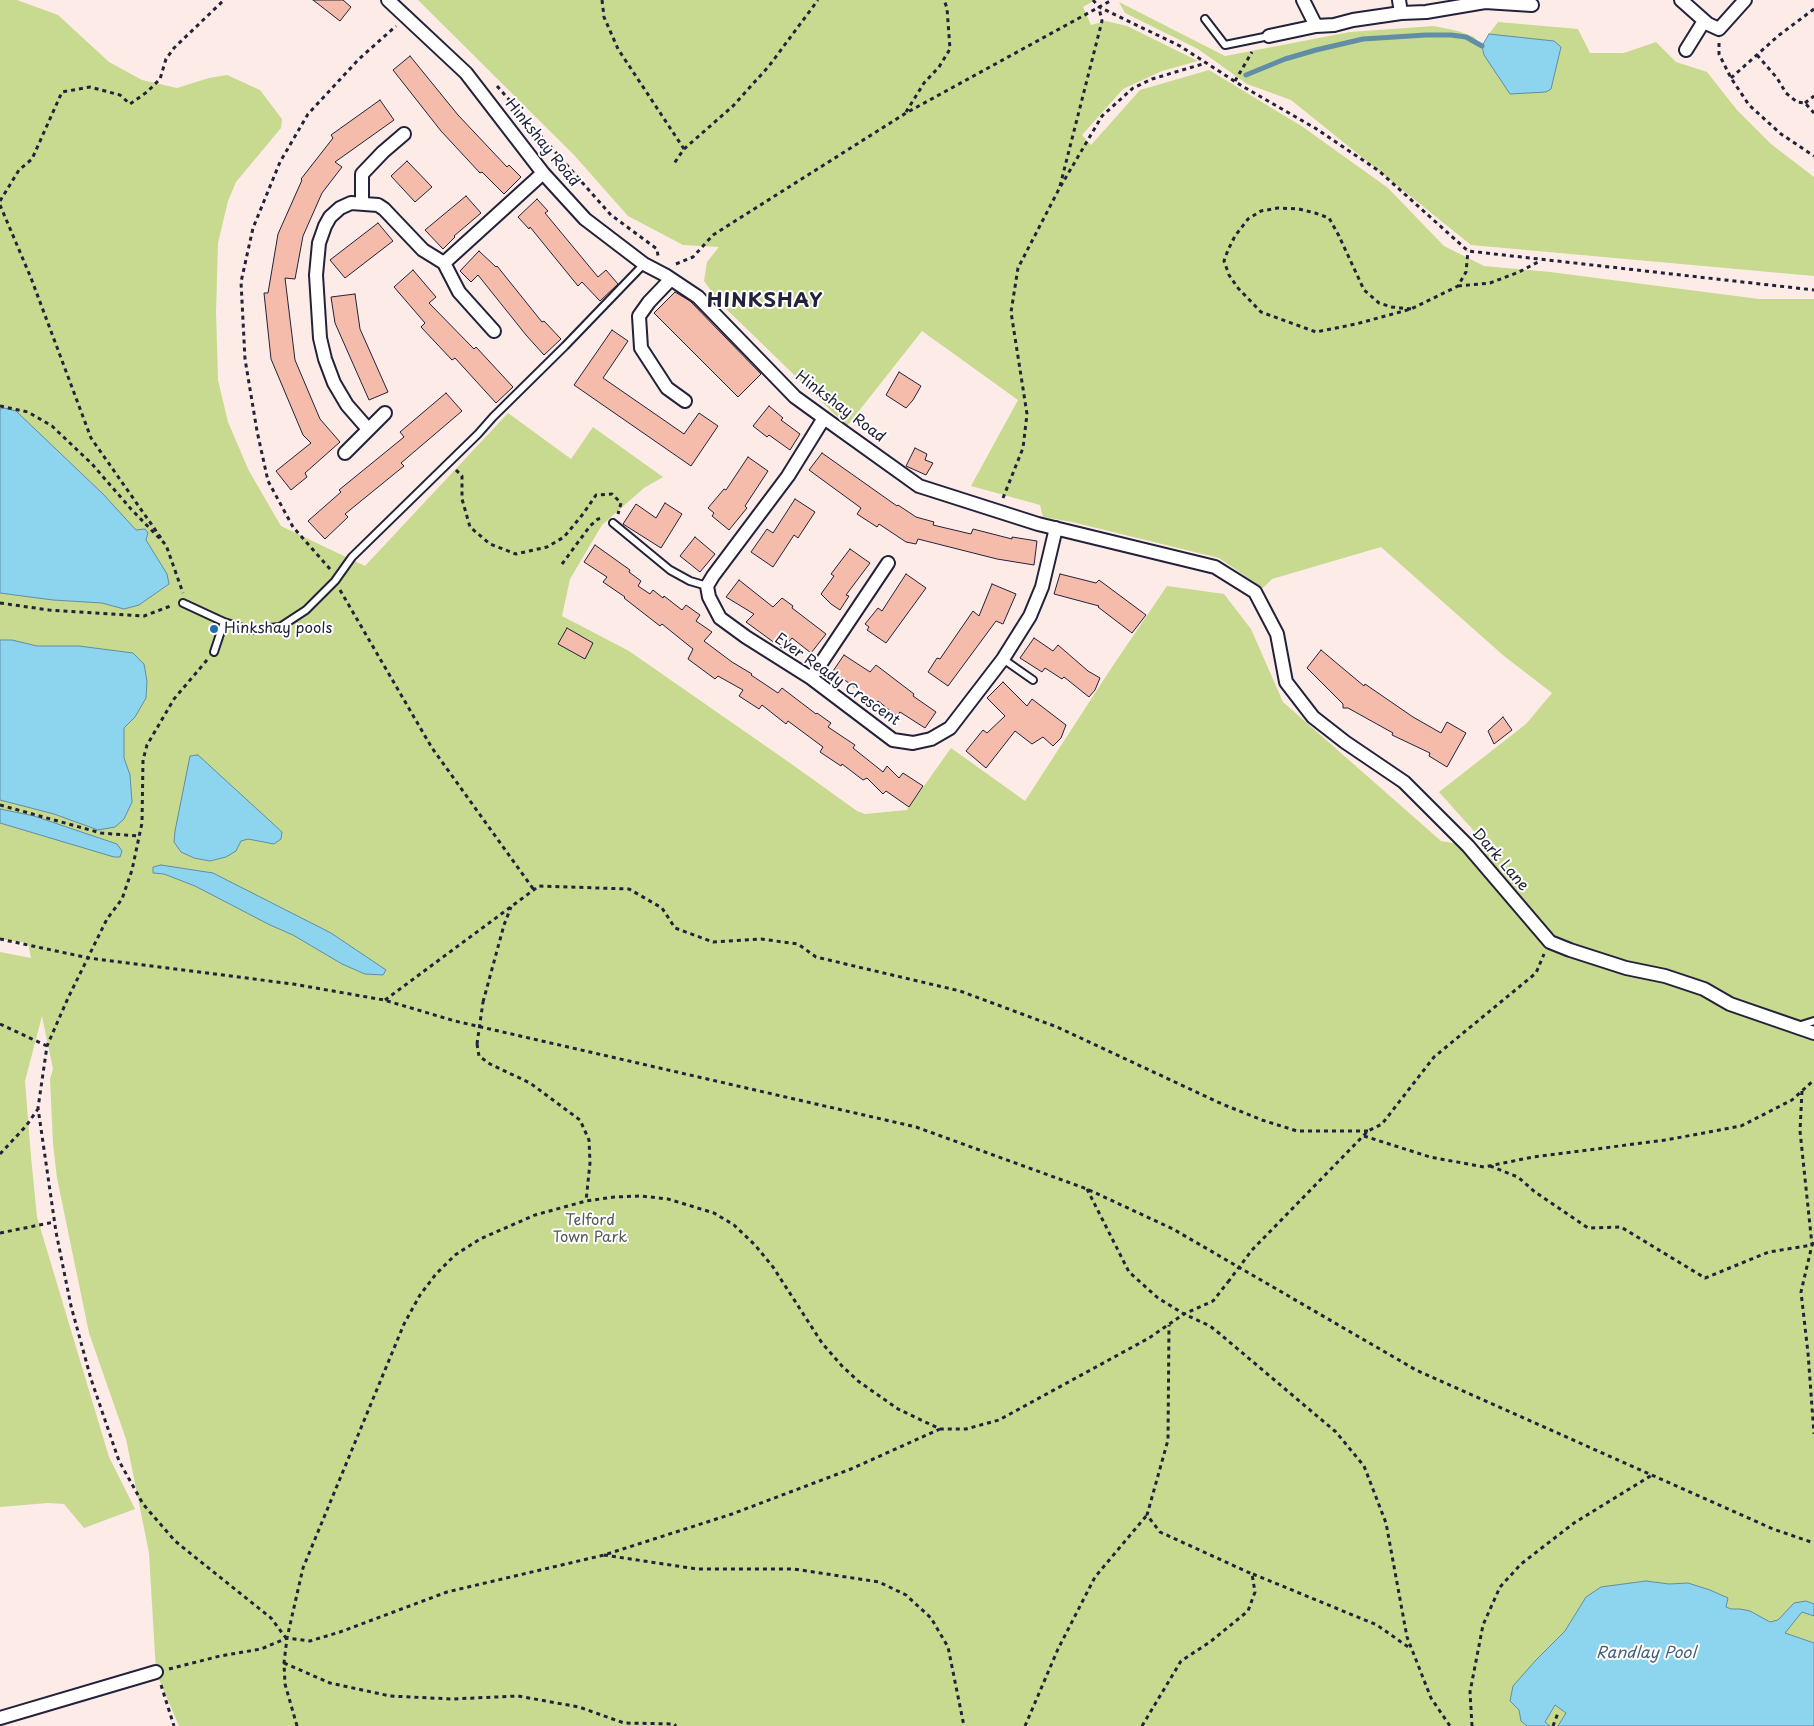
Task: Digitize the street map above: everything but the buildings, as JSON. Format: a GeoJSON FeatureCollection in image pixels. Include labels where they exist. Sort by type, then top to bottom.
{"type":"FeatureCollection","features":[{"type":"Feature","properties":{"kind":"street","name":"Hinkshay Road"},"geometry":{"type":"LineString","coordinates":[[388,0],[466,72],[543,173],[585,219],[644,264],[698,297],[795,396],[919,486],[1056,528],[1215,567],[1255,592]]}},
{"type":"Feature","properties":{"kind":"street"},"geometry":{"type":"LineString","coordinates":[[1302,0],[1316,26]]}},
{"type":"Feature","properties":{"kind":"street"},"geometry":{"type":"LineString","coordinates":[[1681,0],[1704,21],[1719,30],[1745,0]]}},
{"type":"Feature","properties":{"kind":"street"},"geometry":{"type":"LineString","coordinates":[[1269,36],[1316,26],[1334,25],[1400,6],[1426,12],[1485,2],[1509,1],[1532,5]]}},
{"type":"Feature","properties":{"kind":"street"},"geometry":{"type":"LineString","coordinates":[[1686,50],[1704,21]]}},
{"type":"Feature","properties":{"kind":"street"},"geometry":{"type":"LineString","coordinates":[[362,202],[362,174],[404,134]]}},
{"type":"Feature","properties":{"kind":"street"},"geometry":{"type":"LineString","coordinates":[[444,263],[543,173]]}},
{"type":"Feature","properties":{"kind":"street"},"geometry":{"type":"LineString","coordinates":[[368,429],[348,405],[334,383],[325,360],[317,309],[316,274],[319,243],[330,217],[340,208],[351,202],[362,202],[378,205],[384,209],[422,250],[444,263],[459,292],[494,331]]}},
{"type":"Feature","properties":{"kind":"street"},"geometry":{"type":"LineString","coordinates":[[671,279],[649,302],[640,316],[641,348],[667,388],[685,401]]}},
{"type":"Feature","properties":{"kind":"street"},"geometry":{"type":"LineString","coordinates":[[345,453],[385,412]]}},
{"type":"Feature","properties":{"kind":"street"},"geometry":{"type":"LineString","coordinates":[[708,586],[712,576],[788,476],[824,418]]}},
{"type":"Feature","properties":{"kind":"street","name":"Ever Ready Crescent"},"geometry":{"type":"LineString","coordinates":[[708,586],[709,597],[720,618],[746,637],[811,678],[893,740],[913,743],[931,739],[950,728],[1002,659],[1030,616],[1042,587],[1056,528]]}},
{"type":"Feature","properties":{"kind":"street"},"geometry":{"type":"LineString","coordinates":[[811,678],[888,563]]}},
{"type":"Feature","properties":{"kind":"street","name":"Dark Lane"},"geometry":{"type":"LineString","coordinates":[[1255,592],[1277,634],[1286,682],[1313,717],[1345,742],[1404,782],[1468,846],[1550,942],[1626,968],[1664,976],[1704,989],[1730,1004],[1814,1033]]}},
{"type":"Feature","properties":{"kind":"street"},"geometry":{"type":"LineString","coordinates":[[0,1718],[156,1672]]}},
{"type":"Feature","properties":{"kind":"lane"},"geometry":{"type":"LineString","coordinates":[[1205,19],[1225,45],[1269,36]]}},
{"type":"Feature","properties":{"kind":"lane"},"geometry":{"type":"LineString","coordinates":[[183,603],[224,622],[250,630],[280,627],[306,610],[335,581],[352,558],[478,434],[644,264]]}},
{"type":"Feature","properties":{"kind":"lane"},"geometry":{"type":"LineString","coordinates":[[613,523],[670,570],[690,581],[708,586]]}},
{"type":"Feature","properties":{"kind":"lane"},"geometry":{"type":"LineString","coordinates":[[214,652],[224,622]]}},
{"type":"Feature","properties":{"kind":"lane"},"geometry":{"type":"LineString","coordinates":[[1002,659],[1033,680]]}},
{"type":"Feature","properties":{"kind":"lane"},"geometry":{"type":"LineString","coordinates":[[1797,1026],[1814,1021]]}},
{"type":"Feature","properties":{"kind":"path"},"geometry":{"type":"LineString","coordinates":[[0,602],[49,610],[144,616],[167,606],[183,603],[182,588],[166,545],[91,438],[31,278],[0,203],[19,170],[32,159],[62,92],[90,87],[120,95],[130,104],[147,92],[160,79],[166,59],[174,48],[224,0]]}},
{"type":"Feature","properties":{"kind":"path"},"geometry":{"type":"LineString","coordinates":[[602,0],[604,17],[618,49],[684,149]]}},
{"type":"Feature","properties":{"kind":"path"},"geometry":{"type":"LineString","coordinates":[[673,165],[684,149],[739,100],[769,66],[818,0]]}},
{"type":"Feature","properties":{"kind":"path"},"geometry":{"type":"LineString","coordinates":[[906,113],[924,83],[939,67],[950,49],[949,22],[944,0]]}},
{"type":"Feature","properties":{"kind":"path"},"geometry":{"type":"LineString","coordinates":[[1059,189],[1102,21],[1099,8],[1093,0]]}},
{"type":"Feature","properties":{"kind":"path"},"geometry":{"type":"LineString","coordinates":[[496,85],[611,215],[657,249],[659,272],[693,257],[713,235],[906,113],[1112,0]]}},
{"type":"Feature","properties":{"kind":"path"},"geometry":{"type":"LineString","coordinates":[[1099,8],[1180,46],[1235,81],[1316,128],[1379,171],[1468,251],[1814,290]]}},
{"type":"Feature","properties":{"kind":"path"},"geometry":{"type":"LineString","coordinates":[[1731,78],[1778,36],[1814,9]]}},
{"type":"Feature","properties":{"kind":"path"},"geometry":{"type":"LineString","coordinates":[[1719,30],[1720,54],[1731,78],[1748,105],[1781,134],[1814,156]]}},
{"type":"Feature","properties":{"kind":"path"},"geometry":{"type":"LineString","coordinates":[[1235,81],[1249,54],[1269,36]]}},
{"type":"Feature","properties":{"kind":"path"},"geometry":{"type":"LineString","coordinates":[[1757,55],[1777,78],[1786,94],[1797,102],[1805,103],[1814,113]]}},
{"type":"Feature","properties":{"kind":"path"},"geometry":{"type":"LineString","coordinates":[[998,511],[1023,448],[1027,414],[1011,312],[1018,268],[1059,189],[1102,116],[1133,88],[1152,79],[1207,63]]}},
{"type":"Feature","properties":{"kind":"path"},"geometry":{"type":"LineString","coordinates":[[1805,103],[1814,96]]}},
{"type":"Feature","properties":{"kind":"path"},"geometry":{"type":"LineString","coordinates":[[1411,309],[1378,303],[1364,290],[1340,236],[1329,218],[1315,213],[1299,209],[1278,208],[1261,211],[1248,220],[1235,236],[1224,260],[1229,275],[1238,288],[1262,312],[1316,332],[1356,324],[1411,309],[1458,286],[1490,283],[1519,272],[1541,260]]}},
{"type":"Feature","properties":{"kind":"path"},"geometry":{"type":"LineString","coordinates":[[1458,286],[1466,272],[1468,251]]}},
{"type":"Feature","properties":{"kind":"path"},"geometry":{"type":"LineString","coordinates":[[0,406],[28,412],[52,426],[92,464],[130,509],[166,545]]}},
{"type":"Feature","properties":{"kind":"path"},"geometry":{"type":"LineString","coordinates":[[448,463],[462,476],[462,498],[470,527],[490,544],[516,554],[547,547],[564,536],[596,495],[612,494],[621,503],[613,523],[605,518],[598,519],[562,564]]}},
{"type":"Feature","properties":{"kind":"path"},"geometry":{"type":"LineString","coordinates":[[214,652],[174,699],[146,744],[143,760],[142,812],[132,870],[122,899],[107,919],[68,998],[47,1046],[38,1108],[54,1222],[71,1306],[91,1379],[119,1461],[143,1504],[175,1541],[271,1618],[287,1638]]}},
{"type":"Feature","properties":{"kind":"path"},"geometry":{"type":"LineString","coordinates":[[0,804],[101,833],[138,836]]}},
{"type":"Feature","properties":{"kind":"path"},"geometry":{"type":"LineString","coordinates":[[384,1000],[538,886],[629,889],[662,908],[675,928],[713,942],[761,939],[798,944],[816,957],[960,991],[1057,1027],[1214,1100],[1262,1120],[1297,1131],[1368,1131]]}},
{"type":"Feature","properties":{"kind":"path"},"geometry":{"type":"LineString","coordinates":[[512,906],[504,925],[483,1002],[477,1044],[479,1056],[490,1064],[530,1083],[580,1120],[589,1140],[590,1163],[586,1201]]}},
{"type":"Feature","properties":{"kind":"path"},"geometry":{"type":"LineString","coordinates":[[0,939],[89,958],[293,984],[384,1000],[455,1021],[916,1127],[1087,1189],[1173,1229],[1416,1370],[1773,1529],[1814,1543]]}},
{"type":"Feature","properties":{"kind":"path"},"geometry":{"type":"LineString","coordinates":[[174,1726],[156,1672],[220,1656],[261,1649],[287,1638],[310,1641],[340,1632],[447,1592],[604,1555],[732,1514],[850,1469],[940,1429],[966,1428],[999,1420],[1140,1342],[1184,1314],[1212,1301],[1252,1250],[1368,1131],[1382,1124],[1434,1057],[1536,973],[1550,942]]}},
{"type":"Feature","properties":{"kind":"path"},"geometry":{"type":"LineString","coordinates":[[0,1024],[47,1046]]}},
{"type":"Feature","properties":{"kind":"path"},"geometry":{"type":"LineString","coordinates":[[1364,1136],[1430,1157],[1484,1168],[1533,1157],[1666,1140],[1741,1126],[1792,1100],[1814,1080]]}},
{"type":"Feature","properties":{"kind":"path"},"geometry":{"type":"LineString","coordinates":[[1802,1091],[1800,1130],[1813,1243],[1801,1292],[1814,1434]]}},
{"type":"Feature","properties":{"kind":"path"},"geometry":{"type":"LineString","coordinates":[[0,1154],[26,1126],[38,1108]]}},
{"type":"Feature","properties":{"kind":"path"},"geometry":{"type":"LineString","coordinates":[[1490,1166],[1518,1177],[1535,1192],[1588,1228],[1621,1227],[1705,1278],[1769,1252],[1813,1243]]}},
{"type":"Feature","properties":{"kind":"path"},"geometry":{"type":"LineString","coordinates":[[1087,1189],[1129,1272],[1158,1298],[1184,1314],[1210,1326],[1220,1334],[1336,1432],[1364,1466],[1386,1523],[1407,1637],[1431,1698],[1450,1726]]}},
{"type":"Feature","properties":{"kind":"path"},"geometry":{"type":"LineString","coordinates":[[297,1726],[285,1684],[284,1663],[287,1638],[303,1568],[404,1324],[420,1295],[436,1274],[455,1255],[480,1239],[535,1214],[586,1201],[614,1197],[632,1196],[668,1199],[714,1214],[734,1225],[755,1245],[773,1267],[822,1343],[842,1366],[858,1381],[898,1409],[940,1429]]}},
{"type":"Feature","properties":{"kind":"path"},"geometry":{"type":"LineString","coordinates":[[0,1233],[54,1222]]}},
{"type":"Feature","properties":{"kind":"path"},"geometry":{"type":"LineString","coordinates":[[1025,1726],[1058,1649],[1095,1577],[1147,1515],[1168,1440],[1169,1324]]}},
{"type":"Feature","properties":{"kind":"path"},"geometry":{"type":"LineString","coordinates":[[1472,1726],[1470,1692],[1483,1625],[1500,1587],[1521,1564],[1574,1523],[1653,1475]]}},
{"type":"Feature","properties":{"kind":"path"},"geometry":{"type":"LineString","coordinates":[[1147,1515],[1160,1532],[1252,1574],[1377,1625],[1411,1649]]}},
{"type":"Feature","properties":{"kind":"path"},"geometry":{"type":"LineString","coordinates":[[604,1555],[697,1569],[794,1569],[879,1582],[906,1594],[931,1618],[948,1647],[964,1726]]}},
{"type":"Feature","properties":{"kind":"path"},"geometry":{"type":"LineString","coordinates":[[1142,1726],[1182,1661],[1210,1642],[1248,1611],[1255,1592],[1252,1574]]}},
{"type":"Feature","properties":{"kind":"path"},"geometry":{"type":"LineString","coordinates":[[284,1663],[330,1683],[390,1696],[452,1699],[518,1696],[579,1707],[624,1723],[674,1724],[676,1726]]}},
{"type":"Feature","properties":{"kind":"path"},"geometry":{"type":"LineString","coordinates":[[1552,1726],[1558,1713]]}},
{"type":"Feature","properties":{"kind":"green space","name":"Telford Town Park"},"geometry":{"type":"Polygon","coordinates":[[[0,0],[17,0],[58,15],[109,62],[142,80],[177,88],[209,78],[227,75],[260,90],[282,119],[281,128],[236,182],[228,201],[218,243],[216,312],[218,380],[228,422],[249,471],[281,526],[365,566],[508,413],[571,459],[593,427],[663,477],[644,488],[602,525],[570,579],[562,616],[629,651],[857,811],[865,814],[907,810],[951,748],[1025,801],[1167,586],[1224,594],[1251,629],[1283,702],[1441,841],[1468,846],[1499,859],[1439,792],[1526,724],[1552,693],[1504,656],[1381,547],[1272,579],[1263,588],[1219,558],[1072,522],[1043,517],[1040,505],[971,486],[1018,400],[922,331],[847,426],[720,303],[704,281],[707,262],[719,247],[683,245],[628,216],[574,155],[418,0],[1095,0],[1083,7],[1091,25],[1106,21],[1127,26],[1198,61],[1162,71],[1123,89],[1082,135],[1091,145],[1140,90],[1209,70],[1303,127],[1388,188],[1444,246],[1484,266],[1550,272],[1759,299],[1814,299],[1814,1726],[179,1726],[156,1672],[149,1553],[126,1439],[89,1333],[57,1178],[53,1144],[50,1079],[53,1069],[42,1016],[25,1081],[37,1217],[109,1457],[135,1509],[84,1528],[64,1504],[48,1503],[0,1507],[0,952],[31,958],[28,943],[0,939],[0,823],[4,824],[0,809],[0,0]]]}},
{"type":"Feature","properties":{"kind":"green space"},"geometry":{"type":"Polygon","coordinates":[[[1119,2],[1225,56],[1350,32],[1434,26],[1458,31],[1474,37],[1482,46],[1484,55],[1509,37],[1489,34],[1498,22],[1578,29],[1590,53],[1624,53],[1656,42],[1676,62],[1707,72],[1737,110],[1771,144],[1814,177],[1814,276],[1471,245],[1291,100],[1247,84],[1198,49],[1125,13],[1119,2]]]}},
{"type":"Feature","properties":{"kind":"water"},"geometry":{"type":"Polygon","coordinates":[[[1489,34],[1554,41],[1561,47],[1551,89],[1546,92],[1510,94],[1484,55],[1482,46],[1489,34]]]}},
{"type":"Feature","properties":{"kind":"water"},"geometry":{"type":"Polygon","coordinates":[[[0,409],[16,411],[103,494],[136,530],[145,529],[148,533],[146,540],[167,574],[169,584],[139,605],[124,609],[102,603],[53,600],[0,593],[0,409]]]}},
{"type":"Feature","properties":{"kind":"water"},"geometry":{"type":"Polygon","coordinates":[[[0,640],[12,640],[37,646],[79,646],[133,653],[144,664],[147,681],[146,698],[135,717],[124,728],[124,758],[130,775],[132,802],[124,819],[115,827],[98,830],[54,814],[0,800],[0,640]]]}},
{"type":"Feature","properties":{"kind":"water"},"geometry":{"type":"Polygon","coordinates":[[[198,755],[282,832],[281,839],[274,844],[248,839],[241,841],[236,851],[226,857],[210,861],[194,858],[181,852],[174,842],[175,831],[190,756],[198,755]]]}},
{"type":"Feature","properties":{"kind":"water"},"geometry":{"type":"Polygon","coordinates":[[[0,809],[34,816],[117,844],[122,851],[120,857],[114,857],[0,823],[0,809]]]}},
{"type":"Feature","properties":{"kind":"water"},"geometry":{"type":"Polygon","coordinates":[[[161,865],[213,873],[331,933],[386,970],[383,975],[365,974],[342,964],[293,935],[195,886],[164,874],[153,873],[153,867],[161,865]]]}},
{"type":"Feature","properties":{"kind":"water","name":"Randlay Pool"},"geometry":{"type":"Polygon","coordinates":[[[1646,1581],[1669,1584],[1688,1583],[1710,1590],[1728,1598],[1726,1607],[1750,1611],[1770,1622],[1778,1620],[1794,1603],[1806,1601],[1814,1604],[1814,1616],[1802,1612],[1785,1633],[1814,1643],[1814,1726],[1558,1726],[1566,1713],[1555,1705],[1545,1722],[1550,1726],[1527,1726],[1521,1721],[1519,1710],[1510,1701],[1513,1686],[1565,1631],[1586,1597],[1601,1587],[1646,1581]]]}},
{"type":"Feature","properties":{"kind":"waterway"},"geometry":{"type":"LineString","coordinates":[[1246,75],[1285,59],[1363,39],[1451,35],[1466,37],[1482,46]]}},
{"type":"Feature","properties":{"kind":"place","name":"Hinkshay pools"},"geometry":{"type":"Point","coordinates":[214,629]}},
{"type":"Feature","properties":{"kind":"district","name":"HINKSHAY"},"geometry":{"type":"Point","coordinates":[765,301]}}]}
